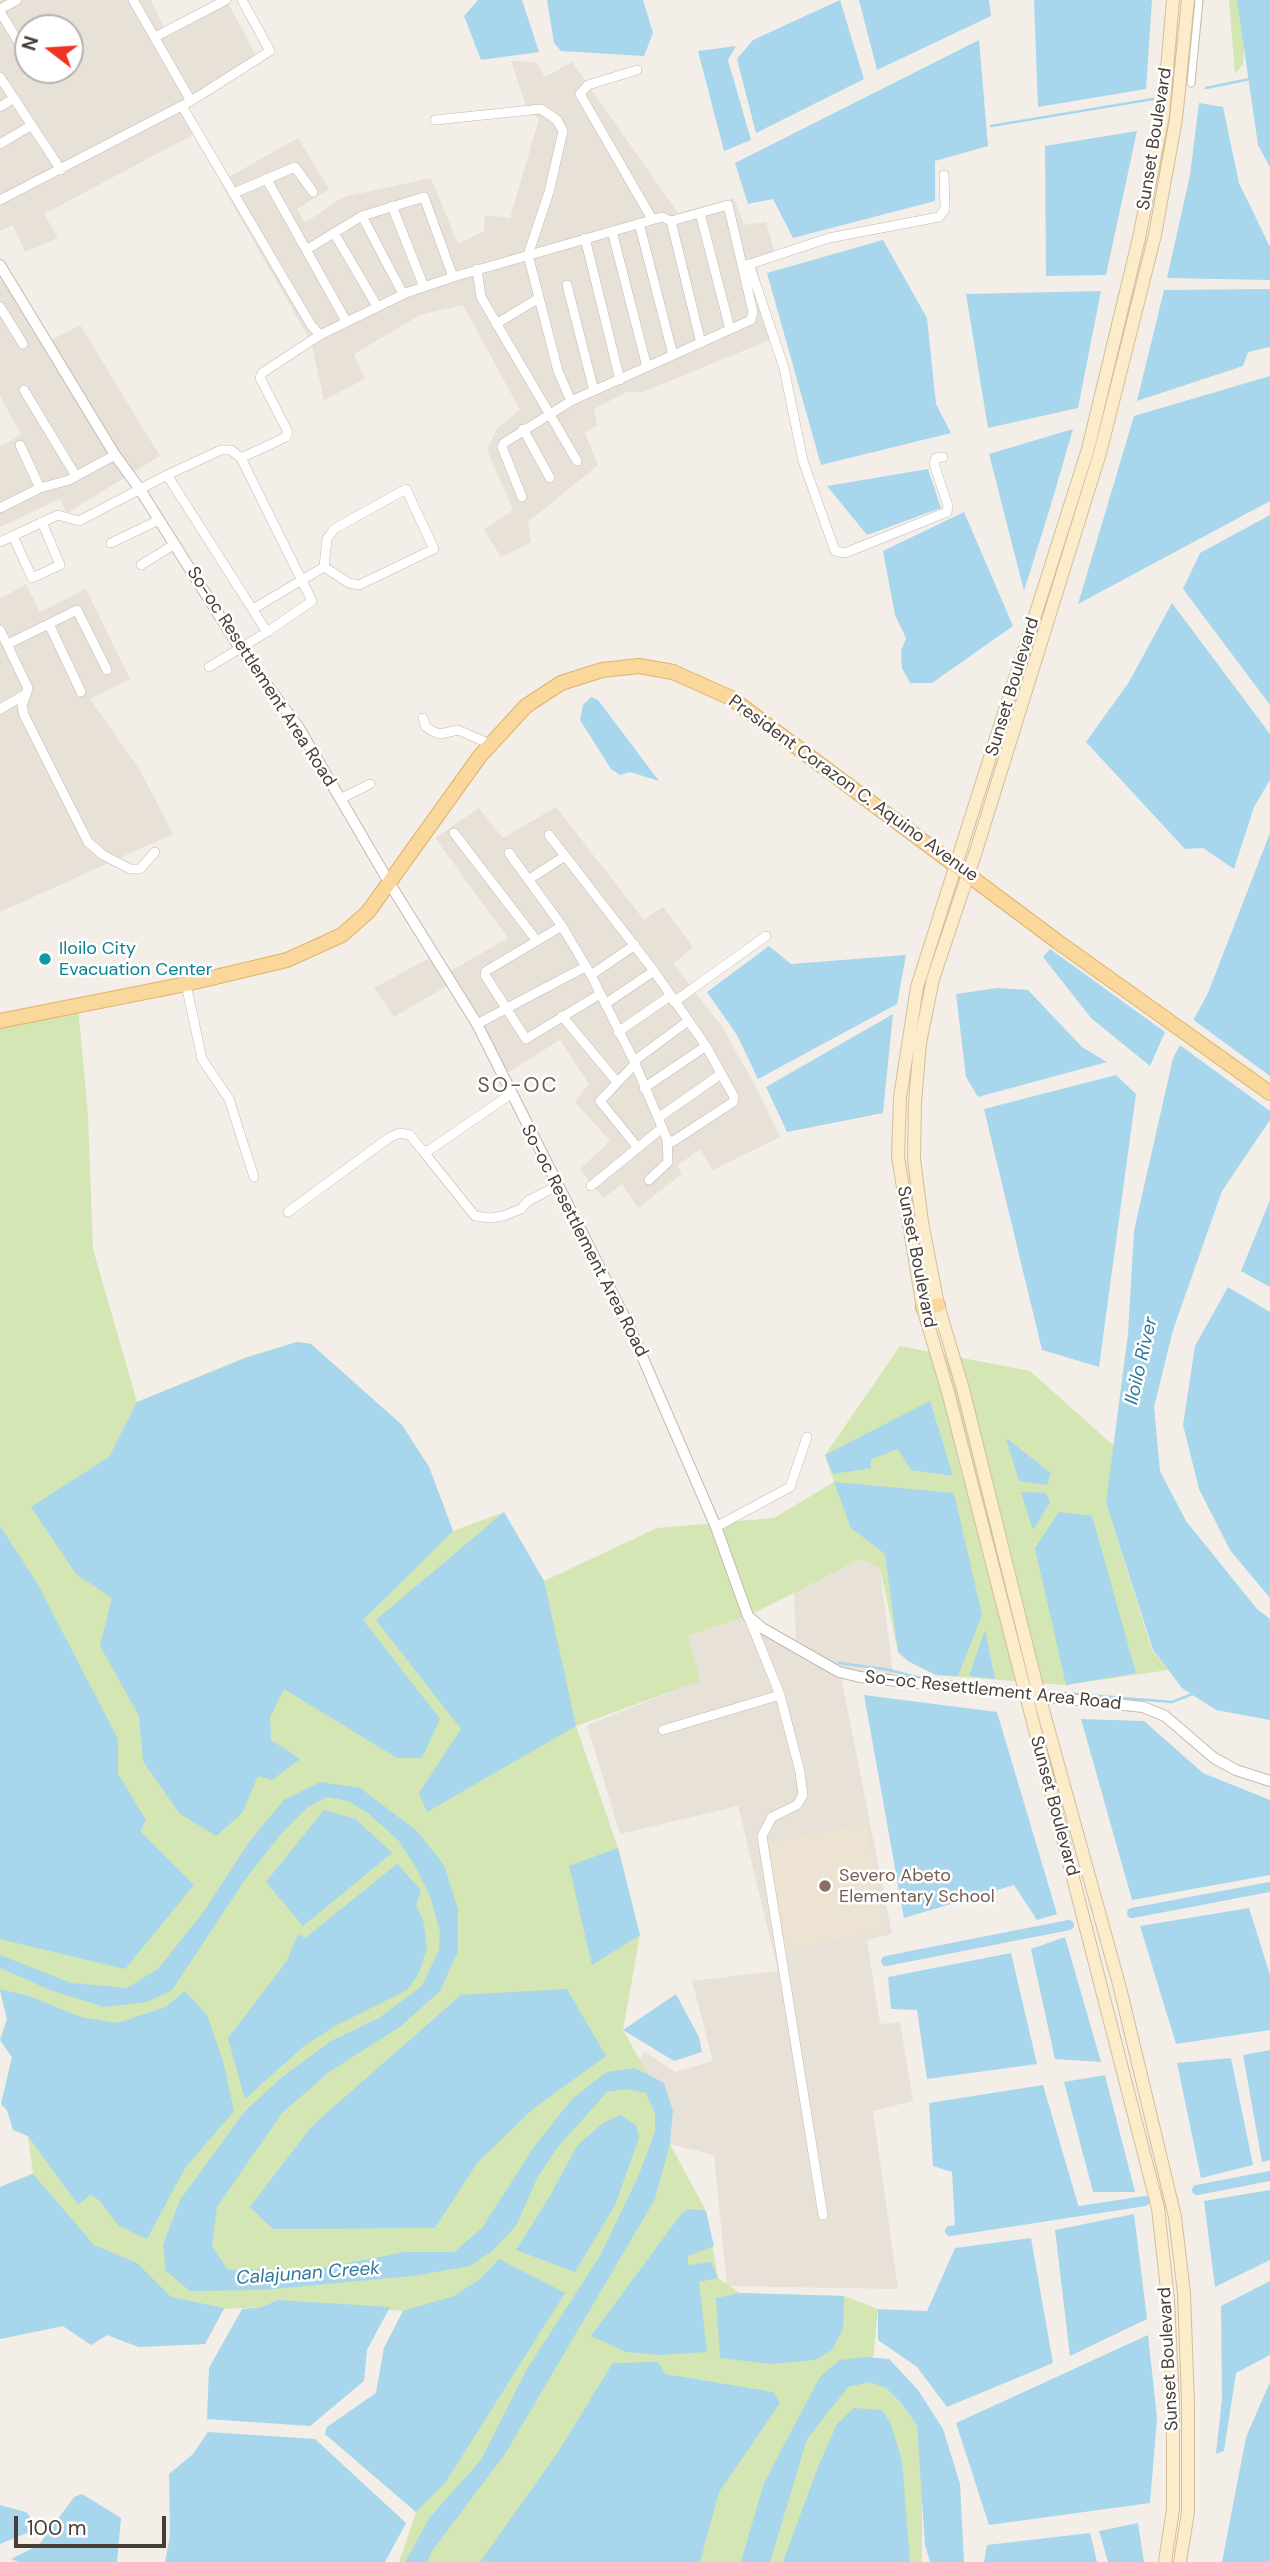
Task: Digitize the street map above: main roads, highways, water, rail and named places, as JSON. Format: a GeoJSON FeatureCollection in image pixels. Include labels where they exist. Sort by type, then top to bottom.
{"type":"FeatureCollection","features":[{"type":"Feature","properties":{"kind":"main road","name":"Sunset Boulevard"},"geometry":{"type":"LineString","coordinates":[[1103,416],[1160,129],[1174,0]]}},
{"type":"Feature","properties":{"kind":"main road","name":"Sunset Boulevard"},"geometry":{"type":"LineString","coordinates":[[1180,2562],[1188,2512],[1188,2403],[1184,2293],[1175,2217],[1120,1988],[1040,1699],[963,1390],[938,1305],[922,1222],[914,1159],[920,1042],[933,979],[963,869],[1103,416],[1155,235],[1176,119],[1188,0]]}},
{"type":"Feature","properties":{"kind":"main road","name":"President Corazon C. Aquino Avenue"},"geometry":{"type":"LineString","coordinates":[[0,1021],[186,984],[287,960],[342,935],[368,912],[490,744],[526,706],[561,683],[602,670],[639,666],[673,672],[731,698],[1058,942],[1177,1024],[1270,1093]]}},
{"type":"Feature","properties":{"kind":"main road","name":"Sunset Boulevard"},"geometry":{"type":"LineString","coordinates":[[963,869],[917,987],[900,1097],[898,1157],[923,1308],[948,1392],[1024,1697],[1158,2208],[1168,2299],[1173,2403],[1173,2509],[1165,2562]]}},
{"type":"Feature","properties":{"kind":"main road"},"geometry":{"type":"LineString","coordinates":[[923,1308],[938,1305]]}},
{"type":"Feature","properties":{"kind":"water"},"geometry":{"type":"Polygon","coordinates":[[[478,0],[522,0],[539,52],[481,60],[464,16],[478,0]]]}},
{"type":"Feature","properties":{"kind":"water"},"geometry":{"type":"Polygon","coordinates":[[[547,0],[643,0],[653,33],[644,56],[561,51],[554,43],[547,0]]]}},
{"type":"Feature","properties":{"kind":"water"},"geometry":{"type":"Polygon","coordinates":[[[840,0],[864,79],[756,133],[737,59],[753,40],[840,0]]]}},
{"type":"Feature","properties":{"kind":"water"},"geometry":{"type":"Polygon","coordinates":[[[859,0],[989,0],[991,16],[877,70],[859,0]]]}},
{"type":"Feature","properties":{"kind":"water"},"geometry":{"type":"Polygon","coordinates":[[[1034,0],[1152,0],[1146,89],[1038,107],[1034,0]]]}},
{"type":"Feature","properties":{"kind":"water"},"geometry":{"type":"Polygon","coordinates":[[[1237,0],[1270,0],[1270,167],[1258,145],[1237,0]]]}},
{"type":"Feature","properties":{"kind":"water"},"geometry":{"type":"Polygon","coordinates":[[[979,40],[988,146],[935,161],[935,201],[793,238],[773,199],[748,204],[735,163],[979,40]]]}},
{"type":"Feature","properties":{"kind":"water"},"geometry":{"type":"Polygon","coordinates":[[[736,46],[728,60],[751,140],[724,151],[698,51],[736,46]]]}},
{"type":"Feature","properties":{"kind":"water"},"geometry":{"type":"Polygon","coordinates":[[[1199,103],[1223,107],[1239,183],[1270,247],[1270,280],[1167,278],[1190,175],[1199,103]]]}},
{"type":"Feature","properties":{"kind":"water"},"geometry":{"type":"Polygon","coordinates":[[[1137,131],[1106,275],[1046,276],[1045,146],[1137,131]]]}},
{"type":"Feature","properties":{"kind":"water"},"geometry":{"type":"Polygon","coordinates":[[[883,240],[927,318],[936,404],[951,433],[821,465],[767,273],[883,240]]]}},
{"type":"Feature","properties":{"kind":"water"},"geometry":{"type":"Polygon","coordinates":[[[1270,289],[1270,347],[1248,352],[1243,366],[1137,401],[1164,290],[1270,289]]]}},
{"type":"Feature","properties":{"kind":"water"},"geometry":{"type":"Polygon","coordinates":[[[1101,291],[1078,408],[988,428],[966,294],[1101,291]]]}},
{"type":"Feature","properties":{"kind":"water"},"geometry":{"type":"Polygon","coordinates":[[[1270,376],[1270,501],[1078,604],[1134,416],[1270,376]]]}},
{"type":"Feature","properties":{"kind":"water"},"geometry":{"type":"Polygon","coordinates":[[[1073,429],[1050,508],[1024,591],[989,454],[1073,429]]]}},
{"type":"Feature","properties":{"kind":"water"},"geometry":{"type":"Polygon","coordinates":[[[928,469],[941,508],[867,535],[827,486],[928,469]]]}},
{"type":"Feature","properties":{"kind":"water"},"geometry":{"type":"Polygon","coordinates":[[[964,512],[1013,626],[932,683],[910,683],[902,668],[901,651],[906,638],[895,615],[883,551],[964,512]]]}},
{"type":"Feature","properties":{"kind":"water"},"geometry":{"type":"Polygon","coordinates":[[[1270,515],[1270,705],[1183,589],[1200,553],[1270,515]]]}},
{"type":"Feature","properties":{"kind":"water"},"geometry":{"type":"Polygon","coordinates":[[[1172,603],[1270,734],[1270,780],[1254,807],[1234,869],[1203,848],[1185,849],[1086,742],[1129,682],[1172,603]]]}},
{"type":"Feature","properties":{"kind":"water"},"geometry":{"type":"Polygon","coordinates":[[[591,697],[598,700],[659,781],[630,772],[620,775],[611,769],[580,720],[583,705],[591,697]]]}},
{"type":"Feature","properties":{"kind":"water","name":"Iloilo River"},"geometry":{"type":"Polygon","coordinates":[[[1270,833],[1270,1120],[1222,1191],[1173,1330],[1154,1407],[1160,1471],[1186,1521],[1257,1609],[1270,1619],[1270,1720],[1216,1710],[1182,1688],[1153,1650],[1106,1503],[1128,1334],[1134,1231],[1173,1058],[1208,993],[1270,833]]]}},
{"type":"Feature","properties":{"kind":"water"},"geometry":{"type":"Polygon","coordinates":[[[769,946],[791,964],[906,955],[897,1004],[758,1079],[737,1035],[707,992],[769,946]]]}},
{"type":"Feature","properties":{"kind":"water"},"geometry":{"type":"Polygon","coordinates":[[[1050,949],[1165,1032],[1150,1066],[1091,1018],[1043,957],[1050,949]]]}},
{"type":"Feature","properties":{"kind":"water"},"geometry":{"type":"Polygon","coordinates":[[[997,988],[1028,990],[1082,1047],[1107,1062],[978,1097],[966,1077],[956,994],[997,988]]]}},
{"type":"Feature","properties":{"kind":"water"},"geometry":{"type":"Polygon","coordinates":[[[893,1014],[883,1113],[787,1132],[766,1087],[893,1014]]]}},
{"type":"Feature","properties":{"kind":"water"},"geometry":{"type":"Polygon","coordinates":[[[1116,1075],[1136,1094],[1099,1367],[1042,1350],[984,1109],[1116,1075]]]}},
{"type":"Feature","properties":{"kind":"water"},"geometry":{"type":"Polygon","coordinates":[[[1270,1200],[1270,1287],[1241,1271],[1270,1200]]]}},
{"type":"Feature","properties":{"kind":"water"},"geometry":{"type":"Polygon","coordinates":[[[1228,1287],[1270,1312],[1270,1598],[1230,1550],[1199,1489],[1183,1425],[1195,1346],[1228,1287]]]}},
{"type":"Feature","properties":{"kind":"water"},"geometry":{"type":"Polygon","coordinates":[[[297,1342],[311,1344],[402,1425],[429,1467],[453,1531],[363,1620],[440,1719],[422,1758],[397,1758],[284,1689],[270,1717],[271,1740],[300,1759],[272,1780],[258,1776],[242,1813],[216,1836],[179,1813],[143,1761],[139,1716],[100,1646],[112,1598],[76,1574],[31,1507],[109,1457],[137,1402],[246,1358],[297,1342]]]}},
{"type":"Feature","properties":{"kind":"water"},"geometry":{"type":"Polygon","coordinates":[[[930,1401],[953,1476],[911,1470],[898,1449],[871,1459],[871,1468],[833,1474],[825,1455],[930,1401]]]}},
{"type":"Feature","properties":{"kind":"water"},"geometry":{"type":"Polygon","coordinates":[[[1006,1438],[1051,1473],[1047,1485],[1019,1481],[1006,1438]]]}},
{"type":"Feature","properties":{"kind":"water"},"geometry":{"type":"Polygon","coordinates":[[[834,1482],[954,1493],[982,1615],[958,1676],[936,1675],[908,1661],[898,1652],[885,1554],[851,1528],[834,1482]]]}},
{"type":"Feature","properties":{"kind":"water"},"geometry":{"type":"Polygon","coordinates":[[[1021,1492],[1046,1493],[1050,1502],[1033,1530],[1021,1492]]]}},
{"type":"Feature","properties":{"kind":"water"},"geometry":{"type":"Polygon","coordinates":[[[504,1512],[544,1581],[576,1726],[427,1812],[419,1793],[461,1729],[376,1620],[504,1512]]]}},
{"type":"Feature","properties":{"kind":"water"},"geometry":{"type":"Polygon","coordinates":[[[1059,1512],[1092,1516],[1136,1673],[1066,1685],[1035,1548],[1059,1512]]]}},
{"type":"Feature","properties":{"kind":"water"},"geometry":{"type":"Polygon","coordinates":[[[0,1526],[37,1583],[118,1739],[118,1774],[146,1820],[140,1831],[194,1885],[125,1969],[0,1939],[0,1526]]]}},
{"type":"Feature","properties":{"kind":"water"},"geometry":{"type":"Polygon","coordinates":[[[985,1630],[995,1679],[969,1676],[985,1630]]]}},
{"type":"Feature","properties":{"kind":"water"},"geometry":{"type":"Polygon","coordinates":[[[864,1695],[997,1712],[1057,1914],[1037,1920],[1014,1885],[904,1918],[864,1695]]]}},
{"type":"Feature","properties":{"kind":"water"},"geometry":{"type":"Polygon","coordinates":[[[1081,1719],[1144,1721],[1203,1773],[1270,1800],[1270,1875],[1132,1900],[1081,1719]]]}},
{"type":"Feature","properties":{"kind":"water","name":"Calajunan Creek"},"geometry":{"type":"Polygon","coordinates":[[[320,1782],[360,1788],[417,1831],[444,1865],[458,1909],[458,1951],[440,1991],[401,2026],[329,2072],[282,2113],[217,2207],[212,2246],[228,2270],[322,2268],[405,2252],[454,2252],[482,2228],[534,2147],[572,2099],[607,2072],[635,2068],[664,2083],[673,2111],[670,2144],[655,2199],[505,2454],[432,2551],[427,2562],[405,2562],[430,2517],[481,2460],[527,2369],[600,2256],[638,2177],[655,2132],[655,2113],[646,2093],[627,2089],[607,2092],[557,2148],[537,2178],[516,2226],[492,2251],[470,2266],[412,2276],[263,2290],[190,2291],[166,2271],[163,2245],[180,2200],[245,2111],[281,2078],[331,2041],[379,2018],[422,1986],[439,1950],[440,1932],[431,1899],[416,1867],[399,1841],[369,1814],[348,1801],[327,1797],[308,1807],[280,1835],[244,1881],[172,1990],[147,2002],[104,2007],[50,1990],[0,1968],[0,1955],[71,1983],[127,1988],[158,1969],[205,1910],[249,1842],[284,1800],[320,1782]]]}},
{"type":"Feature","properties":{"kind":"water"},"geometry":{"type":"Polygon","coordinates":[[[324,1810],[356,1819],[392,1853],[303,1926],[266,1882],[324,1810]]]}},
{"type":"Feature","properties":{"kind":"water"},"geometry":{"type":"Polygon","coordinates":[[[618,1848],[640,1935],[592,1965],[569,1866],[618,1848]]]}},
{"type":"Feature","properties":{"kind":"water"},"geometry":{"type":"Polygon","coordinates":[[[397,1864],[421,1890],[416,1906],[423,1919],[427,1947],[419,1973],[407,1990],[337,2025],[304,2046],[245,2099],[228,2038],[287,1961],[298,1934],[305,1938],[397,1864]]]}},
{"type":"Feature","properties":{"kind":"water"},"geometry":{"type":"Polygon","coordinates":[[[1249,1908],[1270,1975],[1270,2030],[1176,2044],[1140,1926],[1249,1908]]]}},
{"type":"Feature","properties":{"kind":"water"},"geometry":{"type":"Polygon","coordinates":[[[1065,1937],[1101,2062],[1055,2059],[1031,1949],[1065,1937]]]}},
{"type":"Feature","properties":{"kind":"water"},"geometry":{"type":"Polygon","coordinates":[[[1011,1953],[1037,2064],[927,2079],[917,2010],[891,2009],[888,1977],[1011,1953]]]}},
{"type":"Feature","properties":{"kind":"water"},"geometry":{"type":"Polygon","coordinates":[[[0,1989],[32,1997],[81,2017],[117,2023],[166,2007],[185,1991],[207,2015],[223,2061],[234,2111],[185,2168],[147,2239],[119,2226],[99,2200],[90,2195],[78,2205],[28,2136],[13,2130],[7,2110],[1,2104],[12,2057],[0,2040],[7,2019],[0,1989]]]}},
{"type":"Feature","properties":{"kind":"water"},"geometry":{"type":"Polygon","coordinates":[[[567,1989],[606,2056],[533,2109],[477,2163],[435,2228],[273,2229],[250,2207],[312,2126],[461,1995],[567,1989]]]}},
{"type":"Feature","properties":{"kind":"water"},"geometry":{"type":"Polygon","coordinates":[[[676,1994],[699,2037],[702,2052],[674,2061],[623,2030],[676,1994]]]}},
{"type":"Feature","properties":{"kind":"water"},"geometry":{"type":"Polygon","coordinates":[[[1270,2050],[1270,2160],[1262,2162],[1243,2055],[1270,2050]]]}},
{"type":"Feature","properties":{"kind":"water"},"geometry":{"type":"Polygon","coordinates":[[[1231,2058],[1253,2165],[1201,2178],[1177,2063],[1231,2058]]]}},
{"type":"Feature","properties":{"kind":"water"},"geometry":{"type":"Polygon","coordinates":[[[1105,2075],[1135,2192],[1093,2192],[1064,2082],[1105,2075]]]}},
{"type":"Feature","properties":{"kind":"water"},"geometry":{"type":"Polygon","coordinates":[[[1043,2085],[1079,2208],[955,2227],[952,2172],[933,2166],[929,2103],[1043,2085]]]}},
{"type":"Feature","properties":{"kind":"water"},"geometry":{"type":"Polygon","coordinates":[[[620,2115],[636,2125],[639,2138],[615,2205],[575,2272],[516,2250],[577,2146],[603,2123],[620,2115]]]}},
{"type":"Feature","properties":{"kind":"water"},"geometry":{"type":"Polygon","coordinates":[[[33,2174],[94,2245],[137,2263],[171,2297],[224,2308],[205,2344],[139,2347],[107,2335],[91,2345],[63,2326],[0,2339],[0,2187],[33,2174]]]}},
{"type":"Feature","properties":{"kind":"water"},"geometry":{"type":"Polygon","coordinates":[[[1270,2190],[1270,2260],[1215,2287],[1204,2201],[1270,2190]]]}},
{"type":"Feature","properties":{"kind":"water"},"geometry":{"type":"Polygon","coordinates":[[[690,2209],[706,2211],[714,2246],[688,2256],[688,2265],[711,2262],[718,2278],[699,2282],[707,2352],[659,2355],[626,2352],[591,2336],[682,2213],[690,2209]]]}},
{"type":"Feature","properties":{"kind":"water"},"geometry":{"type":"Polygon","coordinates":[[[1134,2214],[1147,2319],[1070,2356],[1055,2230],[1134,2214]]]}},
{"type":"Feature","properties":{"kind":"water"},"geometry":{"type":"Polygon","coordinates":[[[1031,2238],[1053,2363],[947,2407],[917,2367],[878,2340],[878,2309],[927,2311],[955,2248],[1031,2238]]]}},
{"type":"Feature","properties":{"kind":"water"},"geometry":{"type":"Polygon","coordinates":[[[499,2259],[565,2293],[445,2483],[416,2512],[325,2434],[327,2427],[376,2393],[384,2348],[403,2311],[454,2296],[479,2280],[499,2259]]]}},
{"type":"Feature","properties":{"kind":"water"},"geometry":{"type":"Polygon","coordinates":[[[1270,2281],[1270,2355],[1236,2373],[1224,2451],[1216,2454],[1222,2399],[1221,2306],[1270,2281]]]}},
{"type":"Feature","properties":{"kind":"water"},"geometry":{"type":"Polygon","coordinates":[[[740,2293],[844,2296],[843,2329],[832,2350],[815,2360],[771,2364],[720,2358],[716,2298],[740,2293]]]}},
{"type":"Feature","properties":{"kind":"water"},"geometry":{"type":"Polygon","coordinates":[[[277,2300],[390,2307],[367,2350],[364,2381],[310,2426],[207,2419],[209,2368],[242,2309],[262,2307],[277,2300]]]}},
{"type":"Feature","properties":{"kind":"water"},"geometry":{"type":"Polygon","coordinates":[[[1148,2335],[1157,2418],[1150,2503],[989,2525],[956,2423],[1148,2335]]]}},
{"type":"Feature","properties":{"kind":"water"},"geometry":{"type":"Polygon","coordinates":[[[864,2357],[889,2359],[918,2390],[943,2429],[960,2484],[964,2562],[930,2562],[925,2545],[917,2426],[902,2404],[886,2388],[870,2382],[848,2387],[807,2439],[770,2562],[741,2562],[764,2483],[820,2377],[840,2360],[864,2357]]]}},
{"type":"Feature","properties":{"kind":"water"},"geometry":{"type":"Polygon","coordinates":[[[658,2362],[665,2374],[773,2392],[780,2403],[719,2492],[700,2562],[480,2562],[556,2455],[613,2363],[658,2362]]]}},
{"type":"Feature","properties":{"kind":"water"},"geometry":{"type":"Polygon","coordinates":[[[1270,2382],[1270,2562],[1222,2562],[1246,2437],[1270,2382]]]}},
{"type":"Feature","properties":{"kind":"water"},"geometry":{"type":"Polygon","coordinates":[[[854,2408],[882,2410],[891,2424],[902,2461],[910,2562],[783,2562],[837,2424],[854,2408]]]}},
{"type":"Feature","properties":{"kind":"water"},"geometry":{"type":"Polygon","coordinates":[[[208,2432],[315,2439],[406,2523],[385,2562],[165,2562],[170,2536],[169,2474],[193,2454],[208,2432]]]}},
{"type":"Feature","properties":{"kind":"water"},"geometry":{"type":"Polygon","coordinates":[[[82,2494],[121,2518],[117,2562],[19,2562],[11,2559],[39,2545],[74,2497],[82,2494]]]}},
{"type":"Feature","properties":{"kind":"water"},"geometry":{"type":"Polygon","coordinates":[[[0,2505],[26,2512],[33,2520],[32,2531],[0,2544],[0,2505]]]}},
{"type":"Feature","properties":{"kind":"water"},"geometry":{"type":"Polygon","coordinates":[[[1138,2523],[1144,2562],[1108,2562],[1099,2531],[1138,2523]]]}},
{"type":"Feature","properties":{"kind":"water"},"geometry":{"type":"Polygon","coordinates":[[[1090,2533],[1097,2562],[984,2562],[987,2545],[1090,2533]]]}},
{"type":"Feature","properties":{"kind":"waterway"},"geometry":{"type":"LineString","coordinates":[[1206,88],[1250,79]]}},
{"type":"Feature","properties":{"kind":"waterway"},"geometry":{"type":"LineString","coordinates":[[991,126],[1153,99]]}},
{"type":"Feature","properties":{"kind":"waterway"},"geometry":{"type":"LineString","coordinates":[[839,1663],[885,1669],[921,1678]]}},
{"type":"Feature","properties":{"kind":"waterway"},"geometry":{"type":"LineString","coordinates":[[1064,1693],[1172,1702],[1195,1693]]}},
{"type":"Feature","properties":{"kind":"waterway"},"geometry":{"type":"LineString","coordinates":[[1132,1913],[1270,1887]]}},
{"type":"Feature","properties":{"kind":"waterway"},"geometry":{"type":"LineString","coordinates":[[886,1961],[1069,1925]]}},
{"type":"Feature","properties":{"kind":"waterway"},"geometry":{"type":"LineString","coordinates":[[1197,2190],[1270,2176]]}},
{"type":"Feature","properties":{"kind":"waterway"},"geometry":{"type":"LineString","coordinates":[[950,2231],[1145,2201]]}},
{"type":"Feature","properties":{"kind":"place","name":"Iloilo City Evacuation Center"},"geometry":{"type":"Point","coordinates":[45,959]}},
{"type":"Feature","properties":{"kind":"place","name":"Severo Abeto Elementary School"},"geometry":{"type":"Point","coordinates":[825,1886]}},
{"type":"Feature","properties":{"kind":"district","name":"SO-OC"},"geometry":{"type":"Point","coordinates":[518,1086]}}]}
